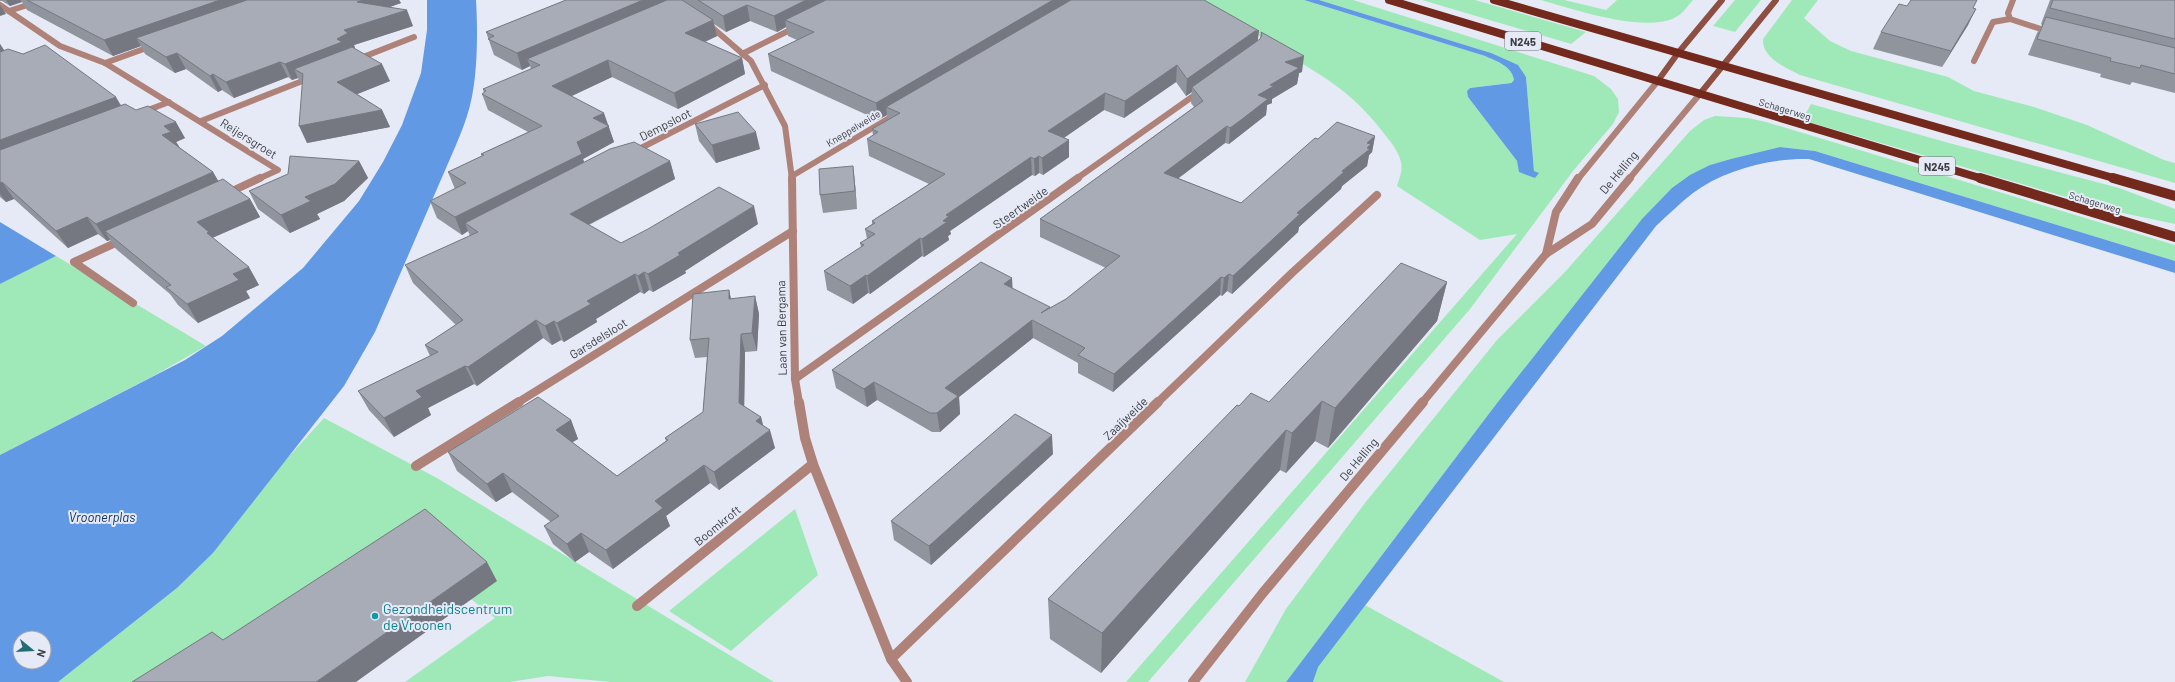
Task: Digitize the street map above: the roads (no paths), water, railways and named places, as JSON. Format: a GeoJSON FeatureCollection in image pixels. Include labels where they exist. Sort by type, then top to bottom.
{"type":"FeatureCollection","features":[{"type":"Feature","properties":{"kind":"main road","name":"Schagerweg"},"geometry":{"type":"LineString","coordinates":[[1389,0],[2175,237]]}},
{"type":"Feature","properties":{"kind":"main road","name":"Schagerweg"},"geometry":{"type":"LineString","coordinates":[[1494,0],[2175,196]]}},
{"type":"Feature","properties":{"kind":"street"},"geometry":{"type":"LineString","coordinates":[[9,10],[42,0]]}},
{"type":"Feature","properties":{"kind":"street"},"geometry":{"type":"LineString","coordinates":[[1657,82],[1678,53],[1722,0]]}},
{"type":"Feature","properties":{"kind":"street"},"geometry":{"type":"LineString","coordinates":[[1699,94],[1776,0]]}},
{"type":"Feature","properties":{"kind":"street"},"geometry":{"type":"LineString","coordinates":[[2010,19],[2008,13],[2013,0]]}},
{"type":"Feature","properties":{"kind":"street","name":"Reijersgroet"},"geometry":{"type":"LineString","coordinates":[[0,5],[60,46],[105,63],[278,170],[220,196]]}},
{"type":"Feature","properties":{"kind":"street","name":"Laan van Bergama"},"geometry":{"type":"LineString","coordinates":[[699,18],[723,35],[750,61],[765,85],[785,126],[792,176],[795,379],[805,438],[813,464],[891,659],[907,682]]}},
{"type":"Feature","properties":{"kind":"street"},"geometry":{"type":"LineString","coordinates":[[1974,61],[1993,22],[2010,19],[2020,24],[2059,34]]}},
{"type":"Feature","properties":{"kind":"street"},"geometry":{"type":"LineString","coordinates":[[742,54],[803,23]]}},
{"type":"Feature","properties":{"kind":"street"},"geometry":{"type":"LineString","coordinates":[[348,63],[414,37]]}},
{"type":"Feature","properties":{"kind":"street"},"geometry":{"type":"LineString","coordinates":[[105,63],[157,45]]}},
{"type":"Feature","properties":{"kind":"street"},"geometry":{"type":"LineString","coordinates":[[53,48],[60,46]]}},
{"type":"Feature","properties":{"kind":"street","name":"Reijersgroet"},"geometry":{"type":"LineString","coordinates":[[201,121],[318,75]]}},
{"type":"Feature","properties":{"kind":"street","name":"De Helling"},"geometry":{"type":"LineString","coordinates":[[1546,254],[1556,212],[1585,168],[1657,82]]}},
{"type":"Feature","properties":{"kind":"street","name":"Dempsloot"},"geometry":{"type":"LineString","coordinates":[[630,154],[765,85]]}},
{"type":"Feature","properties":{"kind":"street","name":"Steertweide"},"geometry":{"type":"LineString","coordinates":[[795,379],[1206,87]]}},
{"type":"Feature","properties":{"kind":"street","name":"De Helling"},"geometry":{"type":"LineString","coordinates":[[1193,682],[1262,594],[1546,254],[1592,224],[1699,94]]}},
{"type":"Feature","properties":{"kind":"street"},"geometry":{"type":"LineString","coordinates":[[132,116],[169,102]]}},
{"type":"Feature","properties":{"kind":"street","name":"Kneppelweide"},"geometry":{"type":"LineString","coordinates":[[792,176],[904,109]]}},
{"type":"Feature","properties":{"kind":"street","name":"Zaaijweide"},"geometry":{"type":"LineString","coordinates":[[891,659],[1293,272],[1377,195]]}},
{"type":"Feature","properties":{"kind":"street","name":"Garsdelsloot"},"geometry":{"type":"LineString","coordinates":[[416,466],[793,231]]}},
{"type":"Feature","properties":{"kind":"street"},"geometry":{"type":"LineString","coordinates":[[132,236],[74,262],[133,303]]}},
{"type":"Feature","properties":{"kind":"street","name":"Boomkroft"},"geometry":{"type":"LineString","coordinates":[[637,606],[813,464]]}},
{"type":"Feature","properties":{"kind":"water","name":"Vroonerplas"},"geometry":{"type":"Polygon","coordinates":[[[427,0],[476,0],[477,28],[475,74],[471,103],[465,123],[375,332],[344,386],[213,553],[177,588],[58,682],[0,682],[0,455],[185,360],[222,336],[303,268],[359,201],[383,162],[402,125],[421,73],[427,30],[427,0]]]}},
{"type":"Feature","properties":{"kind":"water"},"geometry":{"type":"Polygon","coordinates":[[[1304,0],[1319,0],[1491,53],[1518,65],[1526,77],[1534,171],[1539,173],[1535,178],[1519,172],[1517,161],[1468,97],[1467,91],[1470,88],[1511,83],[1514,80],[1513,75],[1503,65],[1485,56],[1304,0]]]}},
{"type":"Feature","properties":{"kind":"water"},"geometry":{"type":"Polygon","coordinates":[[[1780,147],[1815,151],[2175,261],[2175,273],[1809,159],[1794,159],[1763,163],[1719,178],[1693,193],[1656,226],[1318,667],[1313,682],[1286,682],[1494,407],[1642,219],[1672,188],[1690,175],[1710,165],[1780,147]]]}},
{"type":"Feature","properties":{"kind":"water"},"geometry":{"type":"Polygon","coordinates":[[[0,222],[56,256],[0,284],[0,222]]]}},
{"type":"Feature","properties":{"kind":"place","name":"Gezondheidscentrum de Vroonen"},"geometry":{"type":"Point","coordinates":[375,616]}}]}
